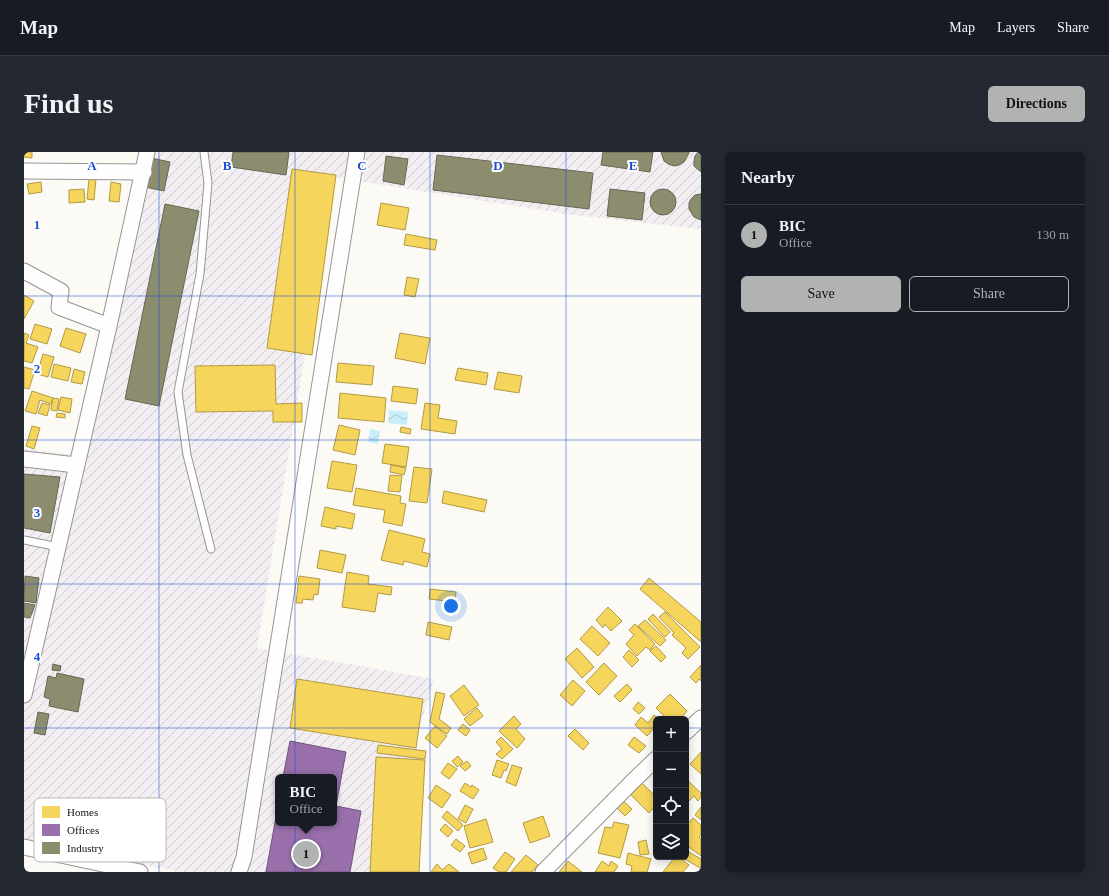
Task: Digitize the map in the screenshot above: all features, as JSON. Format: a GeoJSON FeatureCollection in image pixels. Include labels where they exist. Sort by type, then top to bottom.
{"type":"FeatureCollection","features":[{"type":"Feature","properties":{"kind":"street"},"geometry":{"type":"LineString","coordinates":[[24,695],[144,172],[147,152]]}},
{"type":"Feature","properties":{"kind":"street"},"geometry":{"type":"LineString","coordinates":[[239,872],[245,850],[357,152]]}},
{"type":"Feature","properties":{"kind":"street"},"geometry":{"type":"LineString","coordinates":[[24,171],[144,172]]}},
{"type":"Feature","properties":{"kind":"street"},"geometry":{"type":"LineString","coordinates":[[24,271],[61,291],[59,307],[109,326]]}},
{"type":"Feature","properties":{"kind":"street"},"geometry":{"type":"LineString","coordinates":[[24,459],[76,465]]}},
{"type":"Feature","properties":{"kind":"street"},"geometry":{"type":"LineString","coordinates":[[689,729],[701,718]]}},
{"type":"Feature","properties":{"kind":"street"},"geometry":{"type":"LineString","coordinates":[[543,872],[653,762]]}},
{"type":"Feature","properties":{"kind":"street"},"geometry":{"type":"LineString","coordinates":[[24,847],[34,849]]}},
{"type":"Feature","properties":{"kind":"street"},"geometry":{"type":"LineString","coordinates":[[94,862],[140,872]]}},
{"type":"Feature","properties":{"kind":"lane"},"geometry":{"type":"LineString","coordinates":[[204,152],[208,183],[200,274],[178,392],[188,455],[211,549]]}},
{"type":"Feature","properties":{"kind":"lane"},"geometry":{"type":"LineString","coordinates":[[24,540],[58,547]]}},
{"type":"Feature","properties":{"kind":"shaded area"},"geometry":{"type":"Polygon","coordinates":[[[147,152],[701,152],[701,229],[565,214],[334,177],[257,648],[434,679],[417,736],[420,872],[180,872],[131,862],[166,862],[166,798],[34,798],[34,842],[24,840],[24,449],[83,456],[147,152]]]}},
{"type":"Feature","properties":{"kind":"water"},"geometry":{"type":"Polygon","coordinates":[[[389,410],[408,412],[407,425],[388,423],[389,410]]]}},
{"type":"Feature","properties":{"kind":"water"},"geometry":{"type":"Polygon","coordinates":[[[370,429],[380,431],[378,444],[368,442],[370,429]]]}},
{"type":"Feature","properties":{"kind":"building: Homes"},"geometry":{"type":"Polygon","coordinates":[[[24,152],[32,152],[32,158],[24,157],[24,152]]]}},
{"type":"Feature","properties":{"kind":"building: Homes"},"geometry":{"type":"Polygon","coordinates":[[[292,169],[336,175],[312,355],[267,348],[292,169]]]}},
{"type":"Feature","properties":{"kind":"building: Homes"},"geometry":{"type":"Polygon","coordinates":[[[89,179],[96,179],[94,200],[87,199],[89,179]]]}},
{"type":"Feature","properties":{"kind":"building: Homes"},"geometry":{"type":"Polygon","coordinates":[[[41,182],[42,192],[29,194],[27,184],[41,182]]]}},
{"type":"Feature","properties":{"kind":"building: Homes"},"geometry":{"type":"Polygon","coordinates":[[[111,182],[121,184],[119,202],[109,201],[111,182]]]}},
{"type":"Feature","properties":{"kind":"building: Homes"},"geometry":{"type":"Polygon","coordinates":[[[84,189],[85,202],[69,203],[69,190],[84,189]]]}},
{"type":"Feature","properties":{"kind":"building: Homes"},"geometry":{"type":"Polygon","coordinates":[[[381,203],[409,208],[405,230],[377,225],[381,203]]]}},
{"type":"Feature","properties":{"kind":"building: Homes"},"geometry":{"type":"Polygon","coordinates":[[[406,234],[437,240],[435,250],[404,245],[406,234]]]}},
{"type":"Feature","properties":{"kind":"building: Homes"},"geometry":{"type":"Polygon","coordinates":[[[407,277],[419,279],[415,297],[404,295],[407,277]]]}},
{"type":"Feature","properties":{"kind":"building: Homes"},"geometry":{"type":"Polygon","coordinates":[[[24,295],[34,301],[24,319],[24,295]]]}},
{"type":"Feature","properties":{"kind":"building: Homes"},"geometry":{"type":"Polygon","coordinates":[[[35,324],[52,329],[47,344],[30,339],[35,324]]]}},
{"type":"Feature","properties":{"kind":"building: Homes"},"geometry":{"type":"Polygon","coordinates":[[[66,328],[86,334],[80,353],[60,346],[66,328]]]}},
{"type":"Feature","properties":{"kind":"building: Homes"},"geometry":{"type":"Polygon","coordinates":[[[24,333],[29,335],[26,343],[38,347],[32,363],[24,361],[24,333]]]}},
{"type":"Feature","properties":{"kind":"building: Homes"},"geometry":{"type":"Polygon","coordinates":[[[400,333],[430,338],[425,364],[395,358],[400,333]]]}},
{"type":"Feature","properties":{"kind":"building: Homes"},"geometry":{"type":"Polygon","coordinates":[[[43,354],[54,357],[48,377],[37,374],[43,354]]]}},
{"type":"Feature","properties":{"kind":"building: Homes"},"geometry":{"type":"Polygon","coordinates":[[[338,363],[374,366],[372,385],[336,382],[338,363]]]}},
{"type":"Feature","properties":{"kind":"building: Homes"},"geometry":{"type":"Polygon","coordinates":[[[54,364],[71,368],[68,381],[51,377],[54,364]]]}},
{"type":"Feature","properties":{"kind":"building: Homes"},"geometry":{"type":"Polygon","coordinates":[[[275,365],[276,404],[302,403],[302,422],[273,422],[273,411],[196,412],[195,366],[275,365]]]}},
{"type":"Feature","properties":{"kind":"building: Homes"},"geometry":{"type":"Polygon","coordinates":[[[24,367],[35,370],[29,389],[24,388],[24,367]]]}},
{"type":"Feature","properties":{"kind":"building: Homes"},"geometry":{"type":"Polygon","coordinates":[[[458,368],[488,373],[486,385],[455,380],[458,368]]]}},
{"type":"Feature","properties":{"kind":"building: Homes"},"geometry":{"type":"Polygon","coordinates":[[[74,369],[85,372],[82,384],[71,382],[74,369]]]}},
{"type":"Feature","properties":{"kind":"building: Homes"},"geometry":{"type":"Polygon","coordinates":[[[498,372],[522,376],[519,393],[494,389],[498,372]]]}},
{"type":"Feature","properties":{"kind":"building: Homes"},"geometry":{"type":"Polygon","coordinates":[[[393,386],[418,389],[416,404],[391,401],[393,386]]]}},
{"type":"Feature","properties":{"kind":"building: Homes"},"geometry":{"type":"Polygon","coordinates":[[[32,391],[53,398],[51,404],[40,400],[36,414],[25,411],[32,391]]]}},
{"type":"Feature","properties":{"kind":"building: Homes"},"geometry":{"type":"Polygon","coordinates":[[[340,393],[386,398],[384,422],[338,418],[340,393]]]}},
{"type":"Feature","properties":{"kind":"building: Homes"},"geometry":{"type":"Polygon","coordinates":[[[61,397],[72,399],[70,413],[58,410],[61,397]]]}},
{"type":"Feature","properties":{"kind":"building: Homes"},"geometry":{"type":"Polygon","coordinates":[[[53,398],[59,399],[57,411],[51,410],[53,398]]]}},
{"type":"Feature","properties":{"kind":"building: Homes"},"geometry":{"type":"Polygon","coordinates":[[[42,403],[50,405],[47,416],[38,413],[42,403]]]}},
{"type":"Feature","properties":{"kind":"building: Homes"},"geometry":{"type":"Polygon","coordinates":[[[425,403],[440,405],[438,418],[457,421],[455,434],[421,429],[425,403]]]}},
{"type":"Feature","properties":{"kind":"building: Homes"},"geometry":{"type":"Polygon","coordinates":[[[57,413],[65,414],[65,418],[56,417],[57,413]]]}},
{"type":"Feature","properties":{"kind":"building: Homes"},"geometry":{"type":"Polygon","coordinates":[[[339,425],[360,430],[355,455],[333,450],[339,425]]]}},
{"type":"Feature","properties":{"kind":"building: Homes"},"geometry":{"type":"Polygon","coordinates":[[[32,426],[40,428],[34,449],[26,446],[32,426]]]}},
{"type":"Feature","properties":{"kind":"building: Homes"},"geometry":{"type":"Polygon","coordinates":[[[401,427],[411,429],[410,434],[400,432],[401,427]]]}},
{"type":"Feature","properties":{"kind":"building: Homes"},"geometry":{"type":"Polygon","coordinates":[[[385,444],[409,447],[406,467],[382,463],[385,444]]]}},
{"type":"Feature","properties":{"kind":"building: Homes"},"geometry":{"type":"Polygon","coordinates":[[[332,461],[357,465],[352,492],[327,488],[332,461]]]}},
{"type":"Feature","properties":{"kind":"building: Homes"},"geometry":{"type":"Polygon","coordinates":[[[391,465],[406,468],[404,475],[390,472],[391,465]]]}},
{"type":"Feature","properties":{"kind":"building: Homes"},"geometry":{"type":"Polygon","coordinates":[[[414,467],[432,469],[427,503],[409,501],[414,467]]]}},
{"type":"Feature","properties":{"kind":"building: Homes"},"geometry":{"type":"Polygon","coordinates":[[[390,475],[402,476],[400,492],[388,491],[390,475]]]}},
{"type":"Feature","properties":{"kind":"building: Homes"},"geometry":{"type":"Polygon","coordinates":[[[356,488],[401,496],[400,503],[406,504],[402,526],[383,522],[385,510],[353,505],[356,488]]]}},
{"type":"Feature","properties":{"kind":"building: Homes"},"geometry":{"type":"Polygon","coordinates":[[[444,491],[487,500],[484,512],[442,503],[444,491]]]}},
{"type":"Feature","properties":{"kind":"building: Homes"},"geometry":{"type":"Polygon","coordinates":[[[325,507],[355,514],[352,529],[336,526],[336,529],[321,526],[325,507]]]}},
{"type":"Feature","properties":{"kind":"building: Homes"},"geometry":{"type":"Polygon","coordinates":[[[389,530],[425,539],[422,552],[430,554],[427,567],[404,561],[403,565],[381,560],[389,530]]]}},
{"type":"Feature","properties":{"kind":"building: Homes"},"geometry":{"type":"Polygon","coordinates":[[[320,550],[346,555],[342,573],[317,568],[320,550]]]}},
{"type":"Feature","properties":{"kind":"building: Homes"},"geometry":{"type":"Polygon","coordinates":[[[347,572],[369,576],[368,584],[392,587],[391,595],[378,593],[375,612],[342,607],[347,572]]]}},
{"type":"Feature","properties":{"kind":"building: Homes"},"geometry":{"type":"Polygon","coordinates":[[[299,576],[320,579],[318,595],[314,594],[313,600],[303,599],[302,603],[296,603],[299,576]]]}},
{"type":"Feature","properties":{"kind":"building: Homes"},"geometry":{"type":"Polygon","coordinates":[[[649,578],[701,622],[701,642],[640,589],[649,578]]]}},
{"type":"Feature","properties":{"kind":"building: Homes"},"geometry":{"type":"Polygon","coordinates":[[[430,589],[456,592],[455,602],[429,599],[430,589]]]}},
{"type":"Feature","properties":{"kind":"building: Homes"},"geometry":{"type":"Polygon","coordinates":[[[608,607],[622,621],[611,631],[605,624],[603,628],[596,620],[608,607]]]}},
{"type":"Feature","properties":{"kind":"building: Homes"},"geometry":{"type":"Polygon","coordinates":[[[665,612],[700,647],[688,659],[682,653],[686,648],[672,635],[674,633],[659,617],[665,612]]]}},
{"type":"Feature","properties":{"kind":"building: Homes"},"geometry":{"type":"Polygon","coordinates":[[[653,614],[670,632],[665,637],[648,619],[653,614]]]}},
{"type":"Feature","properties":{"kind":"building: Homes"},"geometry":{"type":"Polygon","coordinates":[[[645,620],[666,640],[660,646],[638,626],[645,620]]]}},
{"type":"Feature","properties":{"kind":"building: Homes"},"geometry":{"type":"Polygon","coordinates":[[[428,622],[452,627],[449,640],[426,635],[428,622]]]}},
{"type":"Feature","properties":{"kind":"building: Homes"},"geometry":{"type":"Polygon","coordinates":[[[635,624],[655,644],[650,650],[646,647],[637,656],[626,644],[634,635],[629,630],[635,624]]]}},
{"type":"Feature","properties":{"kind":"building: Homes"},"geometry":{"type":"Polygon","coordinates":[[[592,626],[610,643],[598,656],[580,639],[592,626]]]}},
{"type":"Feature","properties":{"kind":"building: Homes"},"geometry":{"type":"Polygon","coordinates":[[[656,646],[666,657],[661,662],[650,651],[656,646]]]}},
{"type":"Feature","properties":{"kind":"building: Homes"},"geometry":{"type":"Polygon","coordinates":[[[577,648],[594,667],[582,678],[565,659],[577,648]]]}},
{"type":"Feature","properties":{"kind":"building: Homes"},"geometry":{"type":"Polygon","coordinates":[[[629,650],[639,660],[632,667],[623,657],[629,650]]]}},
{"type":"Feature","properties":{"kind":"building: Homes"},"geometry":{"type":"Polygon","coordinates":[[[604,663],[617,676],[599,695],[586,682],[604,663]]]}},
{"type":"Feature","properties":{"kind":"building: Homes"},"geometry":{"type":"Polygon","coordinates":[[[701,665],[701,681],[699,679],[696,683],[690,677],[701,665]]]}},
{"type":"Feature","properties":{"kind":"building: Homes"},"geometry":{"type":"Polygon","coordinates":[[[297,679],[423,699],[416,748],[290,728],[297,679]]]}},
{"type":"Feature","properties":{"kind":"building: Homes"},"geometry":{"type":"Polygon","coordinates":[[[573,680],[585,691],[572,706],[560,695],[573,680]]]}},
{"type":"Feature","properties":{"kind":"building: Homes"},"geometry":{"type":"Polygon","coordinates":[[[627,684],[632,690],[620,702],[614,696],[627,684]]]}},
{"type":"Feature","properties":{"kind":"building: Homes"},"geometry":{"type":"Polygon","coordinates":[[[464,685],[479,705],[464,716],[450,696],[464,685]]]}},
{"type":"Feature","properties":{"kind":"building: Homes"},"geometry":{"type":"Polygon","coordinates":[[[436,692],[445,694],[439,719],[451,728],[447,734],[430,722],[436,692]]]}},
{"type":"Feature","properties":{"kind":"building: Homes"},"geometry":{"type":"Polygon","coordinates":[[[670,694],[687,711],[683,716],[664,716],[656,708],[670,694]]]}},
{"type":"Feature","properties":{"kind":"building: Homes"},"geometry":{"type":"Polygon","coordinates":[[[638,702],[645,708],[639,714],[633,709],[638,702]]]}},
{"type":"Feature","properties":{"kind":"building: Homes"},"geometry":{"type":"Polygon","coordinates":[[[477,708],[483,716],[470,726],[464,719],[477,708]]]}},
{"type":"Feature","properties":{"kind":"building: Homes"},"geometry":{"type":"Polygon","coordinates":[[[514,716],[521,724],[516,729],[525,739],[517,748],[499,731],[514,716]]]}},
{"type":"Feature","properties":{"kind":"building: Homes"},"geometry":{"type":"Polygon","coordinates":[[[653,716],[653,729],[647,736],[635,725],[641,717],[648,723],[653,716]]]}},
{"type":"Feature","properties":{"kind":"building: Homes"},"geometry":{"type":"Polygon","coordinates":[[[463,724],[470,730],[466,736],[458,730],[463,724]]]}},
{"type":"Feature","properties":{"kind":"building: Homes"},"geometry":{"type":"Polygon","coordinates":[[[435,726],[447,736],[437,748],[425,738],[435,726]]]}},
{"type":"Feature","properties":{"kind":"building: Homes"},"geometry":{"type":"Polygon","coordinates":[[[575,729],[589,743],[583,750],[568,736],[575,729]]]}},
{"type":"Feature","properties":{"kind":"building: Homes"},"geometry":{"type":"Polygon","coordinates":[[[501,737],[513,749],[502,759],[496,754],[502,749],[496,742],[501,737]]]}},
{"type":"Feature","properties":{"kind":"building: Homes"},"geometry":{"type":"Polygon","coordinates":[[[634,737],[646,746],[639,753],[628,745],[634,737]]]}},
{"type":"Feature","properties":{"kind":"building: Homes"},"geometry":{"type":"Polygon","coordinates":[[[378,745],[426,751],[425,759],[377,753],[378,745]]]}},
{"type":"Feature","properties":{"kind":"building: Homes"},"geometry":{"type":"Polygon","coordinates":[[[701,752],[701,774],[690,764],[701,752]]]}},
{"type":"Feature","properties":{"kind":"building: Homes"},"geometry":{"type":"Polygon","coordinates":[[[458,756],[463,762],[457,767],[452,761],[458,756]]]}},
{"type":"Feature","properties":{"kind":"building: Homes"},"geometry":{"type":"Polygon","coordinates":[[[376,757],[425,760],[419,872],[370,872],[376,757]]]}},
{"type":"Feature","properties":{"kind":"building: Homes"},"geometry":{"type":"Polygon","coordinates":[[[497,760],[509,764],[506,771],[504,770],[501,778],[492,775],[497,760]]]}},
{"type":"Feature","properties":{"kind":"building: Homes"},"geometry":{"type":"Polygon","coordinates":[[[467,761],[471,766],[465,771],[460,766],[467,761]]]}},
{"type":"Feature","properties":{"kind":"building: Homes"},"geometry":{"type":"Polygon","coordinates":[[[448,763],[457,769],[449,779],[441,773],[448,763]]]}},
{"type":"Feature","properties":{"kind":"building: Homes"},"geometry":{"type":"Polygon","coordinates":[[[512,765],[522,768],[516,786],[506,782],[512,765]]]}},
{"type":"Feature","properties":{"kind":"building: Homes"},"geometry":{"type":"Polygon","coordinates":[[[641,782],[653,794],[653,808],[649,813],[630,794],[641,782]]]}},
{"type":"Feature","properties":{"kind":"building: Homes"},"geometry":{"type":"Polygon","coordinates":[[[689,782],[701,793],[701,797],[698,801],[694,796],[689,801],[689,782]]]}},
{"type":"Feature","properties":{"kind":"building: Homes"},"geometry":{"type":"Polygon","coordinates":[[[465,783],[471,787],[472,785],[479,790],[473,799],[460,791],[465,783]]]}},
{"type":"Feature","properties":{"kind":"building: Homes"},"geometry":{"type":"Polygon","coordinates":[[[436,785],[451,795],[442,808],[428,798],[436,785]]]}},
{"type":"Feature","properties":{"kind":"building: Homes"},"geometry":{"type":"Polygon","coordinates":[[[620,798],[632,809],[625,816],[614,805],[620,798]]]}},
{"type":"Feature","properties":{"kind":"building: Homes"},"geometry":{"type":"Polygon","coordinates":[[[465,805],[473,809],[466,823],[458,819],[465,805]]]}},
{"type":"Feature","properties":{"kind":"building: Homes"},"geometry":{"type":"Polygon","coordinates":[[[701,807],[701,820],[695,815],[701,807]]]}},
{"type":"Feature","properties":{"kind":"building: Homes"},"geometry":{"type":"Polygon","coordinates":[[[447,811],[463,825],[458,831],[442,817],[447,811]]]}},
{"type":"Feature","properties":{"kind":"building: Homes"},"geometry":{"type":"Polygon","coordinates":[[[543,816],[550,836],[530,843],[523,823],[543,816]]]}},
{"type":"Feature","properties":{"kind":"building: Homes"},"geometry":{"type":"Polygon","coordinates":[[[693,818],[701,825],[701,835],[699,837],[701,839],[701,856],[689,847],[689,823],[693,818]]]}},
{"type":"Feature","properties":{"kind":"building: Homes"},"geometry":{"type":"Polygon","coordinates":[[[486,819],[493,842],[470,848],[464,826],[486,819]]]}},
{"type":"Feature","properties":{"kind":"building: Homes"},"geometry":{"type":"Polygon","coordinates":[[[614,822],[629,825],[620,858],[598,853],[605,827],[612,828],[614,822]]]}},
{"type":"Feature","properties":{"kind":"building: Homes"},"geometry":{"type":"Polygon","coordinates":[[[445,824],[453,831],[448,837],[440,830],[445,824]]]}},
{"type":"Feature","properties":{"kind":"building: Homes"},"geometry":{"type":"Polygon","coordinates":[[[456,839],[465,846],[460,852],[451,845],[456,839]]]}},
{"type":"Feature","properties":{"kind":"building: Homes"},"geometry":{"type":"Polygon","coordinates":[[[646,840],[649,854],[640,855],[638,842],[646,840]]]}},
{"type":"Feature","properties":{"kind":"building: Homes"},"geometry":{"type":"Polygon","coordinates":[[[483,848],[487,859],[472,864],[468,853],[483,848]]]}},
{"type":"Feature","properties":{"kind":"building: Homes"},"geometry":{"type":"Polygon","coordinates":[[[505,852],[515,859],[506,872],[499,872],[493,868],[505,852]]]}},
{"type":"Feature","properties":{"kind":"building: Homes"},"geometry":{"type":"Polygon","coordinates":[[[689,852],[701,859],[700,868],[687,860],[689,860],[689,852]]]}},
{"type":"Feature","properties":{"kind":"building: Homes"},"geometry":{"type":"Polygon","coordinates":[[[628,853],[651,859],[647,872],[631,872],[632,866],[626,864],[628,853]]]}},
{"type":"Feature","properties":{"kind":"building: Homes"},"geometry":{"type":"Polygon","coordinates":[[[526,855],[538,865],[532,872],[511,872],[526,855]]]}},
{"type":"Feature","properties":{"kind":"building: Homes"},"geometry":{"type":"Polygon","coordinates":[[[673,860],[683,860],[689,865],[683,872],[663,872],[673,860]]]}},
{"type":"Feature","properties":{"kind":"building: Homes"},"geometry":{"type":"Polygon","coordinates":[[[568,861],[582,872],[559,872],[568,861]]]}},
{"type":"Feature","properties":{"kind":"building: Homes"},"geometry":{"type":"Polygon","coordinates":[[[602,861],[609,866],[611,861],[618,866],[614,872],[595,872],[602,861]]]}},
{"type":"Feature","properties":{"kind":"building: Homes"},"geometry":{"type":"Polygon","coordinates":[[[437,864],[442,870],[449,864],[459,872],[431,872],[437,864]]]}},
{"type":"Feature","properties":{"kind":"building: Offices"},"geometry":{"type":"Polygon","coordinates":[[[290,741],[346,752],[337,801],[337,774],[284,774],[290,741]]]}},
{"type":"Feature","properties":{"kind":"building: Offices"},"geometry":{"type":"Polygon","coordinates":[[[337,806],[361,811],[350,872],[266,872],[275,822],[275,826],[337,826],[337,806]]]}},
{"type":"Feature","properties":{"kind":"building: Industry"},"geometry":{"type":"Polygon","coordinates":[[[233,152],[289,152],[286,175],[231,167],[233,152]]]}},
{"type":"Feature","properties":{"kind":"building: Industry"},"geometry":{"type":"Polygon","coordinates":[[[603,152],[653,152],[650,172],[601,165],[603,152]]]}},
{"type":"Feature","properties":{"kind":"building: Industry"},"geometry":{"type":"Polygon","coordinates":[[[661,152],[689,153],[684,162],[674,166],[664,161],[661,152]]]}},
{"type":"Feature","properties":{"kind":"building: Industry"},"geometry":{"type":"Polygon","coordinates":[[[698,152],[701,152],[701,172],[694,166],[695,156],[698,152]]]}},
{"type":"Feature","properties":{"kind":"building: Industry"},"geometry":{"type":"Polygon","coordinates":[[[437,155],[593,173],[589,209],[433,190],[437,155]]]}},
{"type":"Feature","properties":{"kind":"building: Industry"},"geometry":{"type":"Polygon","coordinates":[[[386,156],[408,159],[404,185],[383,181],[386,156]]]}},
{"type":"Feature","properties":{"kind":"building: Industry"},"geometry":{"type":"Polygon","coordinates":[[[151,158],[170,162],[164,191],[145,187],[151,158]]]}},
{"type":"Feature","properties":{"kind":"building: Industry"},"geometry":{"type":"Polygon","coordinates":[[[610,189],[645,193],[642,220],[607,216],[610,189]]]}},
{"type":"Feature","properties":{"kind":"building: Industry"},"geometry":{"type":"Polygon","coordinates":[[[663,189],[673,192],[676,202],[673,212],[663,215],[653,212],[650,202],[653,192],[663,189]]]}},
{"type":"Feature","properties":{"kind":"building: Industry"},"geometry":{"type":"Polygon","coordinates":[[[701,194],[701,220],[694,217],[689,209],[689,203],[695,195],[701,194]]]}},
{"type":"Feature","properties":{"kind":"building: Industry"},"geometry":{"type":"Polygon","coordinates":[[[165,204],[199,211],[159,406],[125,399],[165,204]]]}},
{"type":"Feature","properties":{"kind":"building: Industry"},"geometry":{"type":"Polygon","coordinates":[[[24,474],[60,477],[50,533],[24,528],[24,474]]]}},
{"type":"Feature","properties":{"kind":"building: Industry"},"geometry":{"type":"Polygon","coordinates":[[[25,576],[39,578],[36,603],[24,601],[25,576]]]}},
{"type":"Feature","properties":{"kind":"building: Industry"},"geometry":{"type":"Polygon","coordinates":[[[24,603],[35,605],[30,618],[24,617],[24,603]]]}},
{"type":"Feature","properties":{"kind":"building: Industry"},"geometry":{"type":"Polygon","coordinates":[[[53,664],[61,666],[60,671],[52,670],[53,664]]]}},
{"type":"Feature","properties":{"kind":"building: Industry"},"geometry":{"type":"Polygon","coordinates":[[[57,673],[84,679],[78,712],[49,706],[50,699],[44,697],[48,676],[56,678],[57,673]]]}},
{"type":"Feature","properties":{"kind":"building: Industry"},"geometry":{"type":"Polygon","coordinates":[[[38,712],[49,714],[45,735],[34,733],[38,712]]]}},
{"type":"Feature","properties":{"kind":"place","name":"BIC"},"geometry":{"type":"Point","coordinates":[306,854]}}]}
